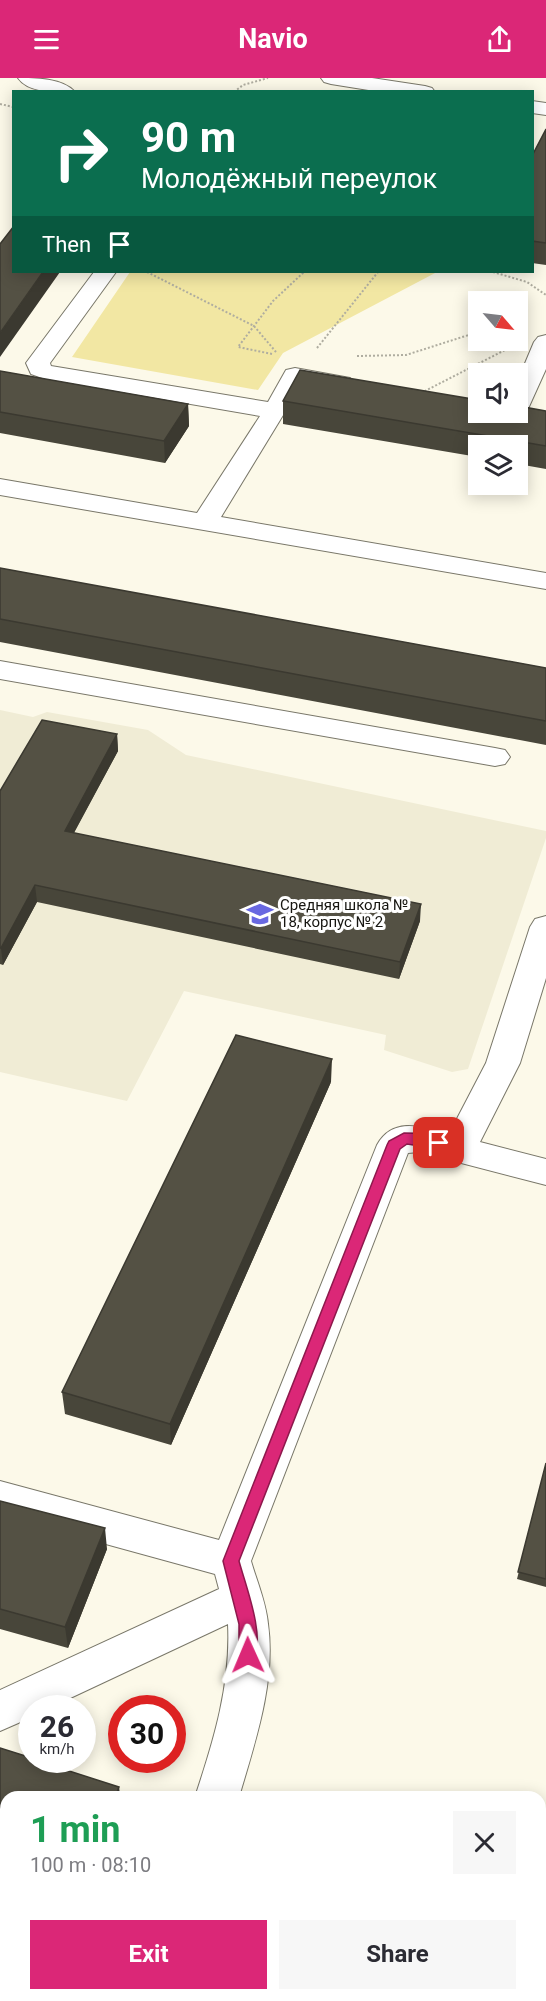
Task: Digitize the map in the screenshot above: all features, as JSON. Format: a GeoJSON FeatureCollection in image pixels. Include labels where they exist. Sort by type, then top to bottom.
{"type":"FeatureCollection","features":[{"type":"Feature","properties":{"kind":"street"},"geometry":{"type":"LineString","coordinates":[[28,78],[60,90]]}},
{"type":"Feature","properties":{"kind":"street"},"geometry":{"type":"LineString","coordinates":[[331,78],[417,86]]}},
{"type":"Feature","properties":{"kind":"street"},"geometry":{"type":"LineString","coordinates":[[104,273],[38,363],[39,369],[45,372],[275,411]]}},
{"type":"Feature","properties":{"kind":"street"},"geometry":{"type":"LineString","coordinates":[[528,383],[546,342]]}},
{"type":"Feature","properties":{"kind":"street"},"geometry":{"type":"LineString","coordinates":[[204,523],[275,411],[295,375],[414,397]]}},
{"type":"Feature","properties":{"kind":"street"},"geometry":{"type":"LineString","coordinates":[[0,487],[546,581]]}},
{"type":"Feature","properties":{"kind":"street"},"geometry":{"type":"LineString","coordinates":[[0,670],[495,757]]}},
{"type":"Feature","properties":{"kind":"street"},"geometry":{"type":"LineString","coordinates":[[459,1148],[503,1063],[546,927]]}},
{"type":"Feature","properties":{"kind":"street"},"geometry":{"type":"LineString","coordinates":[[219,1791],[246,1685],[248,1624],[236,1580],[394,1145],[404,1138],[419,1139],[546,1172]]}},
{"type":"Feature","properties":{"kind":"street"},"geometry":{"type":"LineString","coordinates":[[0,1498],[236,1580]]}},
{"type":"Feature","properties":{"kind":"street"},"geometry":{"type":"LineString","coordinates":[[0,1711],[236,1580]]}},
{"type":"Feature","properties":{"kind":"path"},"geometry":{"type":"LineString","coordinates":[[237,90],[243,85],[268,78]]}},
{"type":"Feature","properties":{"kind":"path"},"geometry":{"type":"LineString","coordinates":[[149,273],[255,326],[279,355],[238,347],[255,326],[273,301],[303,273]]}},
{"type":"Feature","properties":{"kind":"path"},"geometry":{"type":"LineString","coordinates":[[295,375],[377,273]]}},
{"type":"Feature","properties":{"kind":"path"},"geometry":{"type":"LineString","coordinates":[[496,273],[526,282],[546,295]]}},
{"type":"Feature","properties":{"kind":"path"},"geometry":{"type":"LineString","coordinates":[[352,356],[406,355],[468,335]]}},
{"type":"Feature","properties":{"kind":"path"},"geometry":{"type":"LineString","coordinates":[[414,397],[504,351]]}},
{"type":"Feature","properties":{"kind":"shaded area"},"geometry":{"type":"Polygon","coordinates":[[[129,273],[435,273],[283,353],[258,390],[72,357],[129,273]]]}},
{"type":"Feature","properties":{"kind":"shaded area","name":"Средняя школа № 18, корпус № 2"},"geometry":{"type":"Polygon","coordinates":[[[0,710],[33,717],[47,712],[148,730],[186,755],[546,831],[546,838],[468,1069],[452,1072],[384,1050],[386,1035],[184,991],[127,1101],[0,1072],[0,710]]]}},
{"type":"Feature","properties":{"kind":"building"},"geometry":{"type":"Polygon","coordinates":[[[546,129],[546,243],[534,241],[534,152],[546,129]]]}},
{"type":"Feature","properties":{"kind":"building"},"geometry":{"type":"Polygon","coordinates":[[[12,229],[12,273],[42,273],[0,333],[0,244],[12,229]]]}},
{"type":"Feature","properties":{"kind":"building"},"geometry":{"type":"Polygon","coordinates":[[[300,370],[468,398],[468,423],[528,423],[528,408],[546,411],[546,446],[528,443],[528,435],[482,435],[283,401],[300,370]]]}},
{"type":"Feature","properties":{"kind":"building"},"geometry":{"type":"Polygon","coordinates":[[[0,371],[188,404],[164,441],[0,412],[0,371]]]}},
{"type":"Feature","properties":{"kind":"building"},"geometry":{"type":"Polygon","coordinates":[[[0,568],[546,668],[546,721],[0,619],[0,568]]]}},
{"type":"Feature","properties":{"kind":"building"},"geometry":{"type":"Polygon","coordinates":[[[42,720],[117,734],[65,831],[421,904],[400,962],[35,885],[0,948],[0,791],[42,720]]]}},
{"type":"Feature","properties":{"kind":"building"},"geometry":{"type":"Polygon","coordinates":[[[236,1035],[332,1059],[170,1424],[62,1392],[236,1035]]]}},
{"type":"Feature","properties":{"kind":"building"},"geometry":{"type":"Polygon","coordinates":[[[546,1463],[546,1579],[518,1572],[546,1463]]]}},
{"type":"Feature","properties":{"kind":"building"},"geometry":{"type":"Polygon","coordinates":[[[0,1501],[105,1528],[65,1627],[0,1609],[0,1501]]]}},
{"type":"Feature","properties":{"kind":"building"},"geometry":{"type":"Polygon","coordinates":[[[0,1748],[18,1754],[18,1773],[75,1773],[119,1787],[117,1791],[0,1791],[0,1748]]]}},
{"type":"Feature","properties":{"kind":"place","name":"Средняя школа № 18, корпус № 2"},"geometry":{"type":"Point","coordinates":[260,914]}},
{"type":"Feature","properties":{"kind":"route"},"geometry":{"type":"LineString","coordinates":[[248,1655],[248,1624],[231,1561],[394,1145],[404,1138],[439,1143]]}}]}
